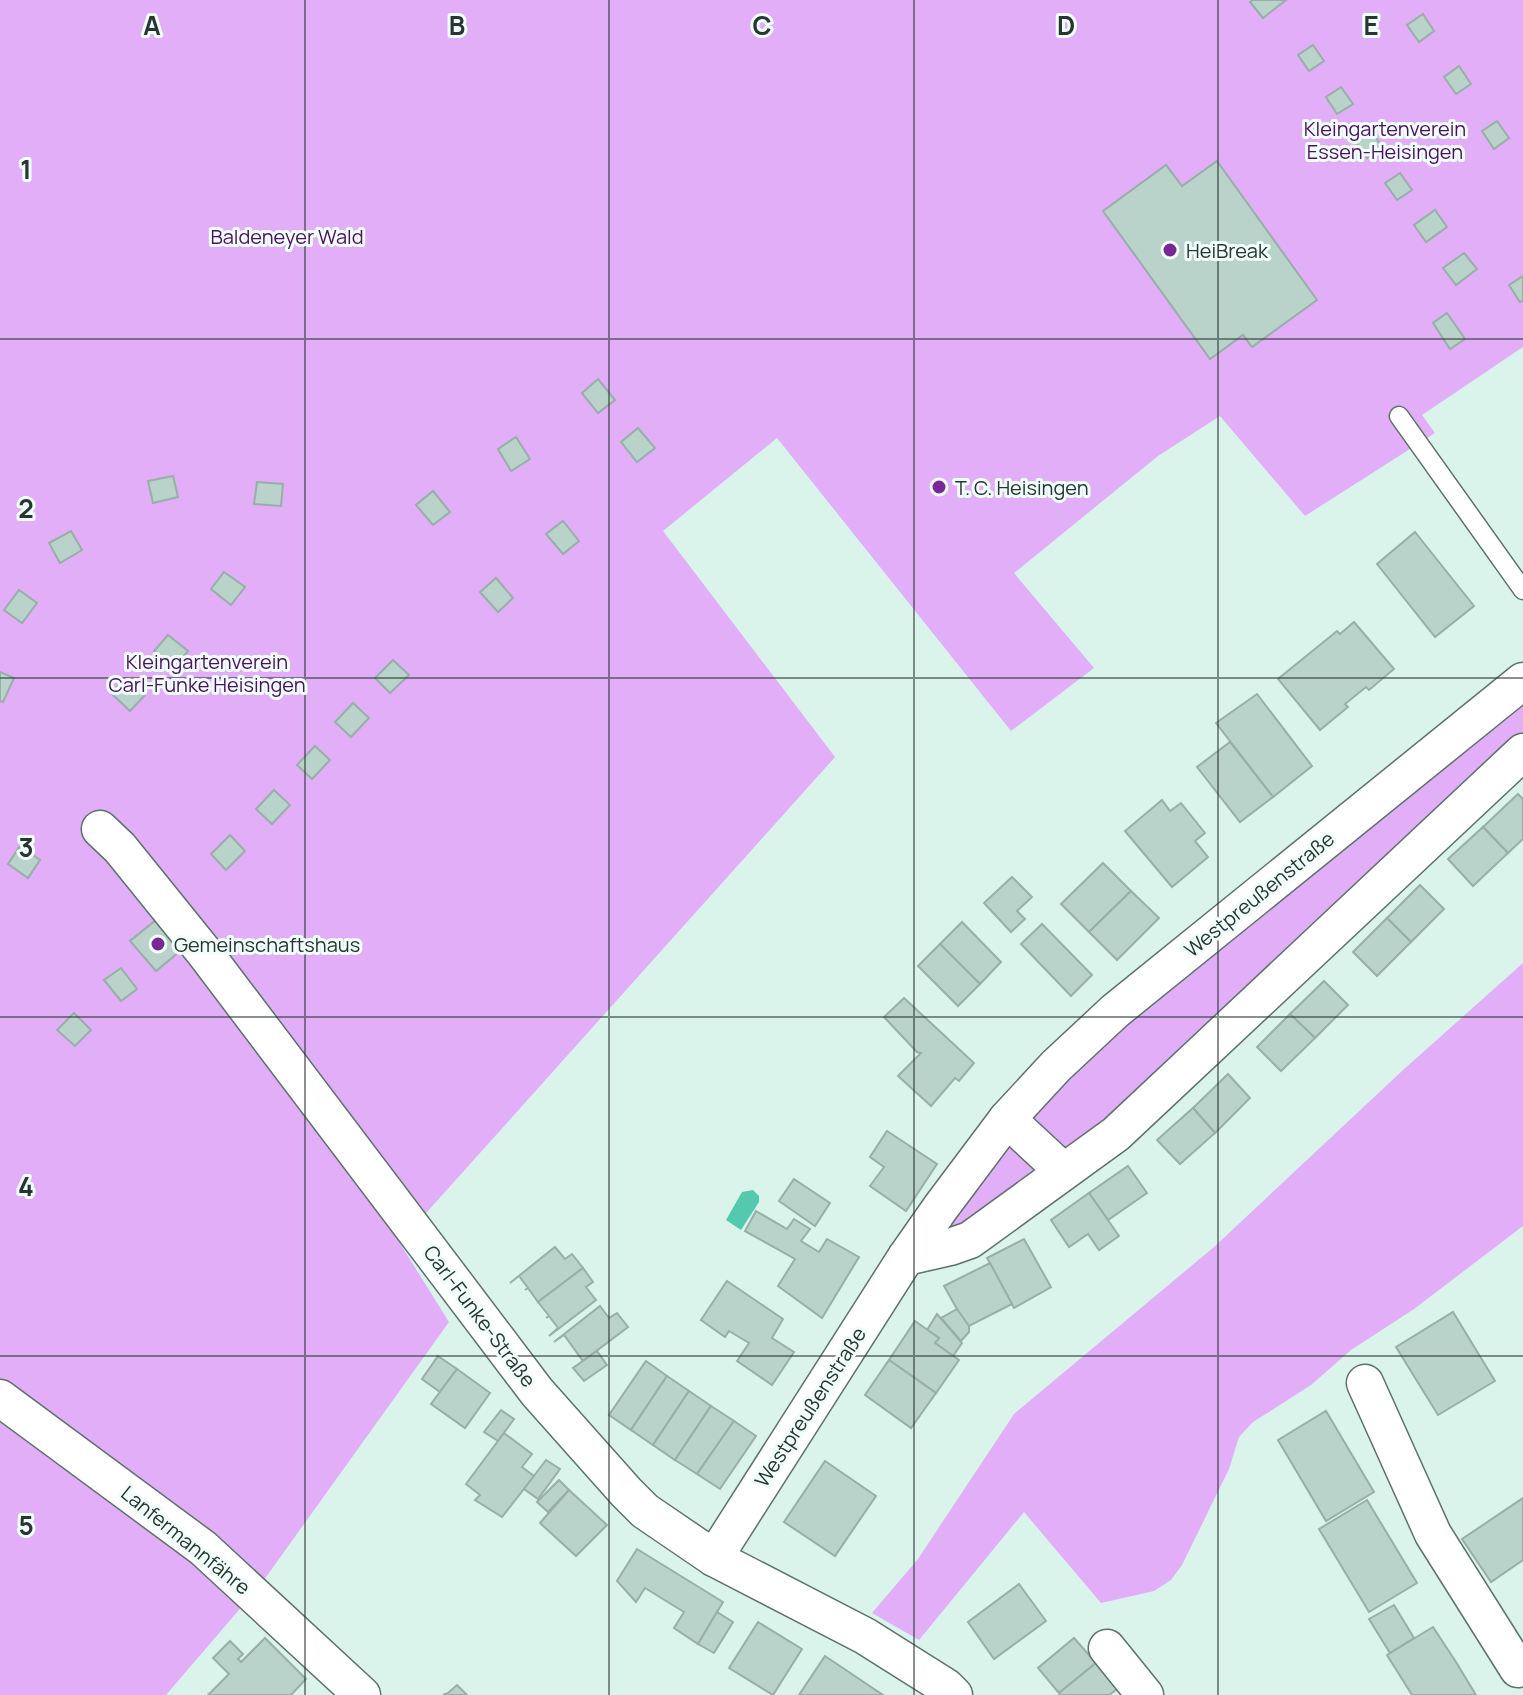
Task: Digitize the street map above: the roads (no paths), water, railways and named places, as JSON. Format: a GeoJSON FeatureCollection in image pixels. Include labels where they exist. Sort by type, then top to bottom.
{"type":"FeatureCollection","features":[{"type":"Feature","properties":{"kind":"street","name":"Westpreußenstraße"},"geometry":{"type":"LineString","coordinates":[[714,1558],[906,1257],[1007,1119],[1056,1066],[1115,1011],[1523,681]]}},
{"type":"Feature","properties":{"kind":"street"},"geometry":{"type":"LineString","coordinates":[[906,1257],[970,1240],[1116,1134],[1523,752]]}},
{"type":"Feature","properties":{"kind":"street","name":"Carl-Funke-Straße"},"geometry":{"type":"LineString","coordinates":[[100,829],[120,848],[222,975],[537,1392],[645,1511],[714,1558],[865,1636],[954,1695]]}},
{"type":"Feature","properties":{"kind":"street"},"geometry":{"type":"LineString","coordinates":[[1007,1119],[1063,1171]]}},
{"type":"Feature","properties":{"kind":"street"},"geometry":{"type":"LineString","coordinates":[[1365,1383],[1433,1534],[1521,1665]]}},
{"type":"Feature","properties":{"kind":"street","name":"Lanfermannfähre"},"geometry":{"type":"LineString","coordinates":[[0,1398],[203,1548],[362,1695]]}},
{"type":"Feature","properties":{"kind":"street"},"geometry":{"type":"LineString","coordinates":[[1107,1648],[1145,1695]]}},
{"type":"Feature","properties":{"kind":"lane"},"geometry":{"type":"LineString","coordinates":[[1399,416],[1523,590]]}},
{"type":"Feature","properties":{"kind":"place","name":"HeiBreak"},"geometry":{"type":"Point","coordinates":[1170,250]}},
{"type":"Feature","properties":{"kind":"place","name":"T. C. Heisingen"},"geometry":{"type":"Point","coordinates":[939,487]}},
{"type":"Feature","properties":{"kind":"place","name":"Gemeinschaftshaus"},"geometry":{"type":"Point","coordinates":[158,944]}},
{"type":"Feature","properties":{"kind":"park label","name":"Kleingartenverein Essen-Heisingen"},"geometry":{"type":"Point","coordinates":[1385,140]}},
{"type":"Feature","properties":{"kind":"park label","name":"Baldeneyer Wald"},"geometry":{"type":"Point","coordinates":[287,236]}},
{"type":"Feature","properties":{"kind":"park label","name":"Kleingartenverein Carl-Funke Heisingen"},"geometry":{"type":"Point","coordinates":[207,672]}}]}
